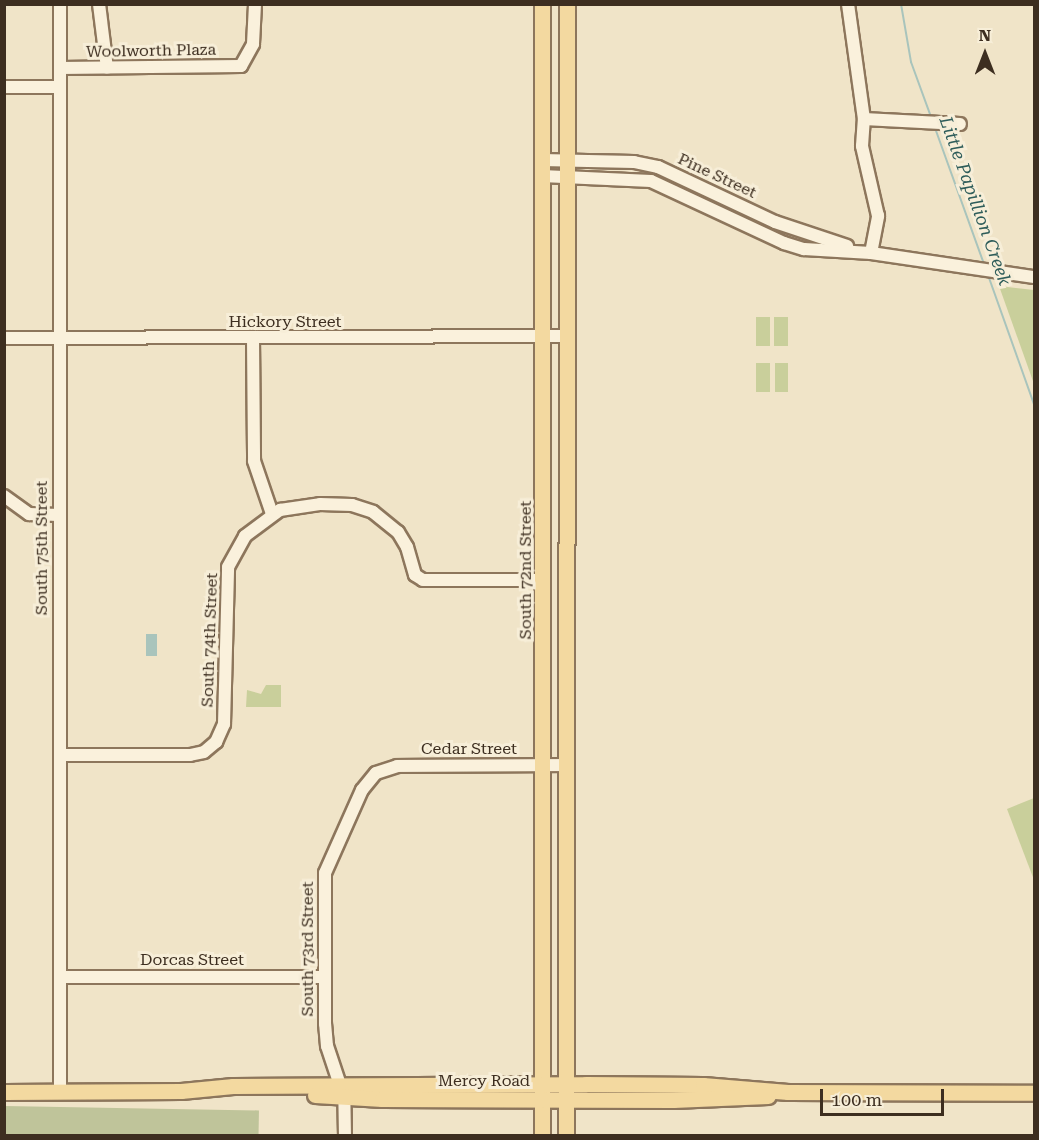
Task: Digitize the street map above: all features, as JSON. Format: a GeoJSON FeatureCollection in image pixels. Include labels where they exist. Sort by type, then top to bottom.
{"type":"FeatureCollection","features":[{"type":"Feature","properties":{"kind":"main road","name":"South 72nd Street"},"geometry":{"type":"LineString","coordinates":[[542,4],[544,580],[542,1136]]}},
{"type":"Feature","properties":{"kind":"main road"},"geometry":{"type":"LineString","coordinates":[[566,1136],[564,765],[567,4]]}},
{"type":"Feature","properties":{"kind":"main road","name":"Mercy Road"},"geometry":{"type":"LineString","coordinates":[[4,1092],[181,1091],[202,1096],[343,1091],[566,1092],[724,1099],[788,1092],[1035,1093]]}},
{"type":"Feature","properties":{"kind":"street","name":"South 75th Street"},"geometry":{"type":"LineString","coordinates":[[60,4],[60,1092]]}},
{"type":"Feature","properties":{"kind":"street"},"geometry":{"type":"LineString","coordinates":[[99,4],[107,68]]}},
{"type":"Feature","properties":{"kind":"street","name":"Woolworth Plaza"},"geometry":{"type":"LineString","coordinates":[[60,68],[241,66],[253,44],[255,4]]}},
{"type":"Feature","properties":{"kind":"street"},"geometry":{"type":"LineString","coordinates":[[848,4],[864,119],[862,146],[878,216],[871,253]]}},
{"type":"Feature","properties":{"kind":"street"},"geometry":{"type":"LineString","coordinates":[[4,87],[60,87]]}},
{"type":"Feature","properties":{"kind":"street"},"geometry":{"type":"LineString","coordinates":[[864,119],[960,124]]}},
{"type":"Feature","properties":{"kind":"street","name":"Pine Street"},"geometry":{"type":"LineString","coordinates":[[542,160],[568,169],[651,181],[784,243],[804,249],[871,253],[1030,276]]}},
{"type":"Feature","properties":{"kind":"street","name":"Pine Street"},"geometry":{"type":"LineString","coordinates":[[542,176],[568,169]]}},
{"type":"Feature","properties":{"kind":"street","name":"Hickory Street"},"geometry":{"type":"LineString","coordinates":[[4,338],[253,339],[566,336]]}},
{"type":"Feature","properties":{"kind":"street"},"geometry":{"type":"LineString","coordinates":[[253,339],[254,460],[272,514],[308,504],[368,510],[398,532],[408,547],[415,575],[423,580],[544,580]]}},
{"type":"Feature","properties":{"kind":"street"},"geometry":{"type":"LineString","coordinates":[[4,496],[30,514],[59,515]]}},
{"type":"Feature","properties":{"kind":"street","name":"South 74th Street"},"geometry":{"type":"LineString","coordinates":[[60,755],[190,755],[213,745],[224,724],[228,567],[245,536],[272,514]]}},
{"type":"Feature","properties":{"kind":"street","name":"Cedar Street"},"geometry":{"type":"LineString","coordinates":[[376,773],[397,766],[564,765]]}},
{"type":"Feature","properties":{"kind":"street","name":"South 73rd Street"},"geometry":{"type":"LineString","coordinates":[[345,1136],[343,1091],[326,1037],[324,977],[326,865],[362,789],[376,773]]}},
{"type":"Feature","properties":{"kind":"street","name":"Dorcas Street"},"geometry":{"type":"LineString","coordinates":[[60,977],[324,977]]}},
{"type":"Feature","properties":{"kind":"green space"},"geometry":{"type":"Polygon","coordinates":[[[999,286],[1034,290],[1034,384],[999,286]]]}},
{"type":"Feature","properties":{"kind":"green space"},"geometry":{"type":"Polygon","coordinates":[[[756,317],[770,317],[770,346],[756,346],[756,317]]]}},
{"type":"Feature","properties":{"kind":"green space"},"geometry":{"type":"Polygon","coordinates":[[[774,317],[788,317],[788,346],[774,346],[774,317]]]}},
{"type":"Feature","properties":{"kind":"green space"},"geometry":{"type":"Polygon","coordinates":[[[756,363],[770,363],[770,392],[756,392],[756,363]]]}},
{"type":"Feature","properties":{"kind":"green space"},"geometry":{"type":"Polygon","coordinates":[[[775,363],[788,363],[788,392],[775,392],[775,363]]]}},
{"type":"Feature","properties":{"kind":"green space"},"geometry":{"type":"Polygon","coordinates":[[[266,685],[281,685],[281,707],[246,707],[247,690],[261,694],[266,685]]]}},
{"type":"Feature","properties":{"kind":"green space"},"geometry":{"type":"Polygon","coordinates":[[[1034,798],[1034,880],[1007,809],[1034,798]]]}},
{"type":"Feature","properties":{"kind":"green space"},"geometry":{"type":"Polygon","coordinates":[[[5,1106],[259,1110],[259,1136],[4,1135],[5,1106]]]}},
{"type":"Feature","properties":{"kind":"water"},"geometry":{"type":"Polygon","coordinates":[[[146,634],[157,634],[157,656],[146,656],[146,634]]]}},
{"type":"Feature","properties":{"kind":"waterway","name":"Little Papillion Creek"},"geometry":{"type":"LineString","coordinates":[[901,4],[911,62],[931,117]]}},
{"type":"Feature","properties":{"kind":"waterway","name":"Little Papillion Creek"},"geometry":{"type":"LineString","coordinates":[[935,128],[984,264]]}},
{"type":"Feature","properties":{"kind":"waterway","name":"Little Papillion Creek"},"geometry":{"type":"LineString","coordinates":[[988,275],[1034,404]]}}]}
